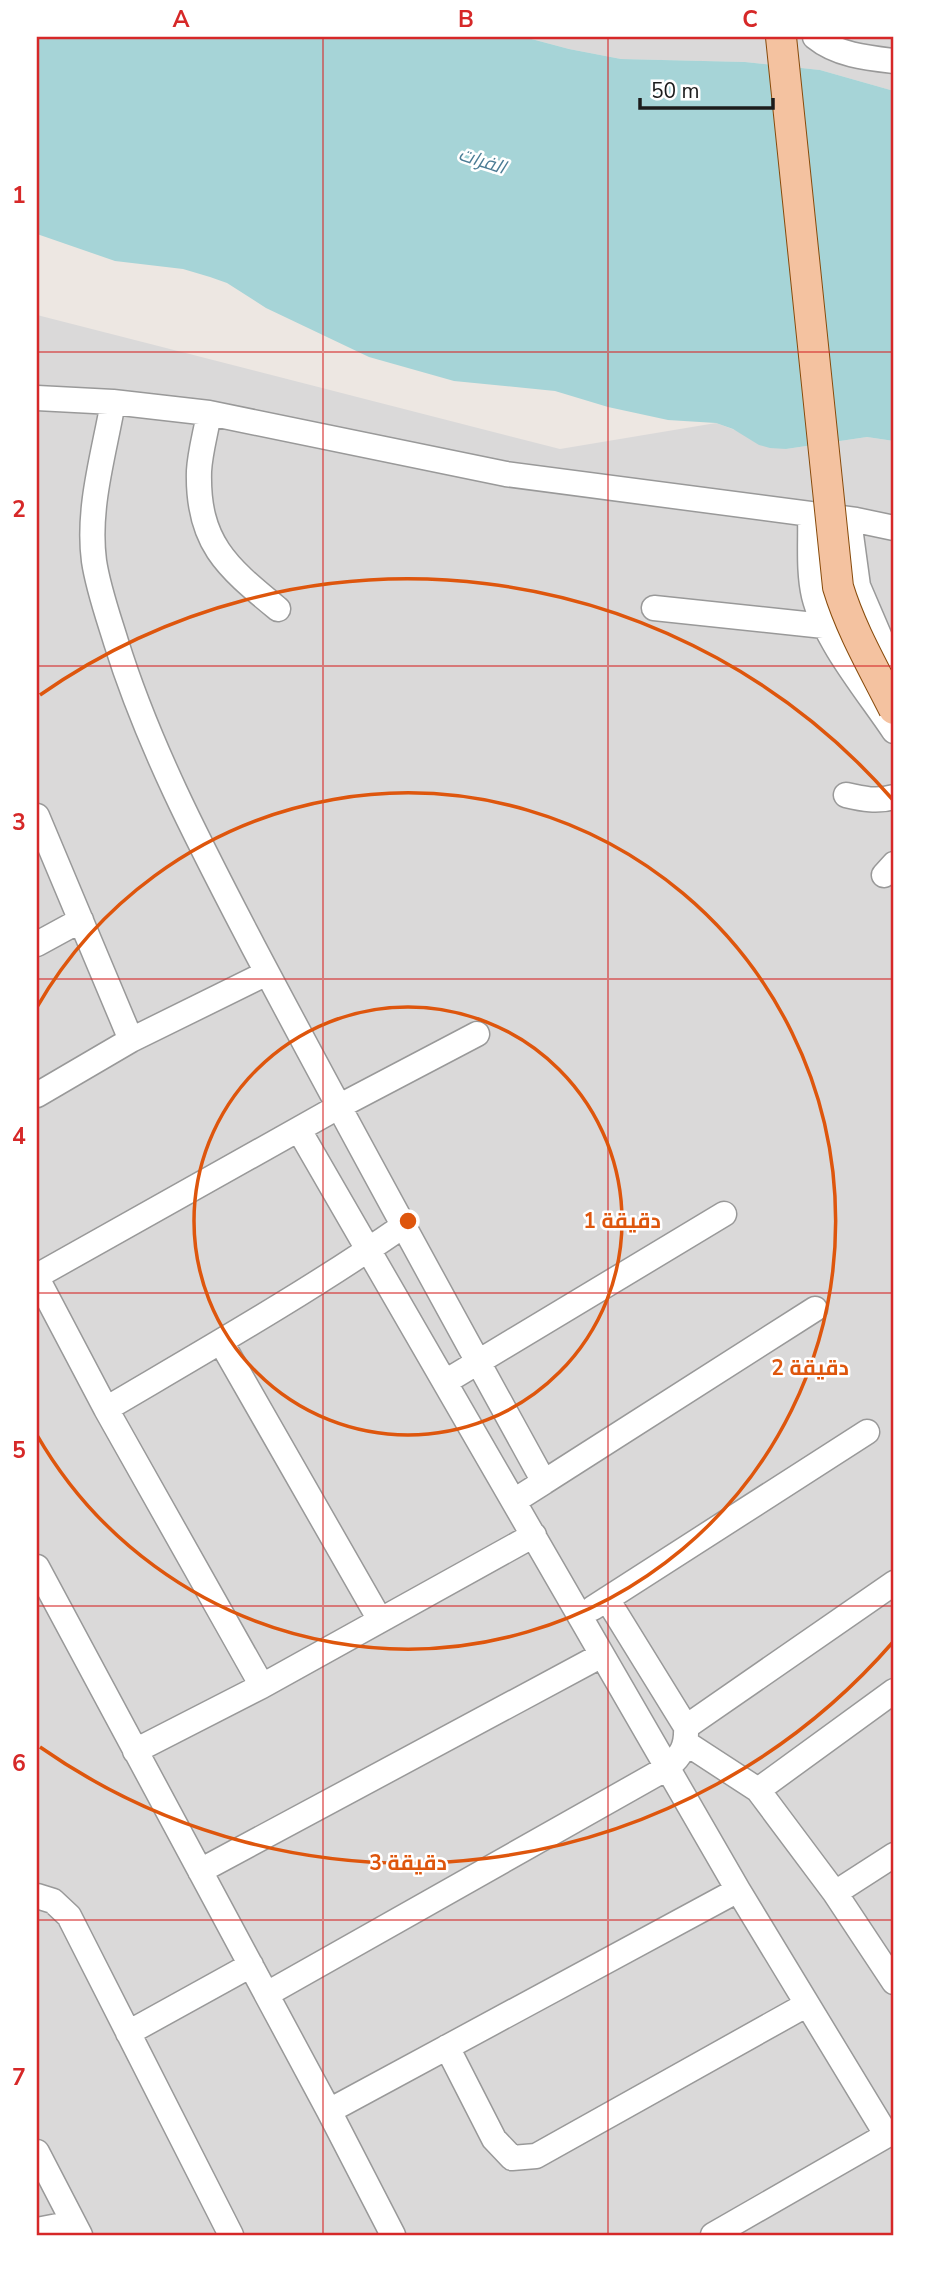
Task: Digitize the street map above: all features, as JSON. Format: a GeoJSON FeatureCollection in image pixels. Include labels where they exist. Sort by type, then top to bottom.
{"type":"FeatureCollection","features":[{"type":"Feature","properties":{"kind":"main road"},"geometry":{"type":"LineString","coordinates":[[781,37],[838,587],[846,613],[894,709]]}},
{"type":"Feature","properties":{"kind":"street"},"geometry":{"type":"LineString","coordinates":[[816,37],[858,57],[894,61]]}},
{"type":"Feature","properties":{"kind":"street"},"geometry":{"type":"LineString","coordinates":[[37,398],[113,402],[209,413],[506,474],[894,528]]}},
{"type":"Feature","properties":{"kind":"street"},"geometry":{"type":"LineString","coordinates":[[113,402],[92,515],[95,565],[127,679],[191,824],[267,973],[544,1482]]}},
{"type":"Feature","properties":{"kind":"street"},"geometry":{"type":"LineString","coordinates":[[209,413],[199,470],[201,509],[209,538],[244,581],[278,609]]}},
{"type":"Feature","properties":{"kind":"street"},"geometry":{"type":"LineString","coordinates":[[810,515],[813,586],[824,626],[894,731]]}},
{"type":"Feature","properties":{"kind":"street"},"geometry":{"type":"LineString","coordinates":[[849,520],[858,586],[894,670]]}},
{"type":"Feature","properties":{"kind":"street"},"geometry":{"type":"LineString","coordinates":[[654,608],[824,626]]}},
{"type":"Feature","properties":{"kind":"street"},"geometry":{"type":"LineString","coordinates":[[846,795],[867,800],[894,797]]}},
{"type":"Feature","properties":{"kind":"street"},"geometry":{"type":"LineString","coordinates":[[37,816],[131,1040]]}},
{"type":"Feature","properties":{"kind":"street"},"geometry":{"type":"LineString","coordinates":[[37,944],[80,920]]}},
{"type":"Feature","properties":{"kind":"street"},"geometry":{"type":"LineString","coordinates":[[37,1095],[131,1040],[267,973]]}},
{"type":"Feature","properties":{"kind":"street"},"geometry":{"type":"LineString","coordinates":[[262,1686],[106,1409],[37,1277],[338,1107],[477,1034]]}},
{"type":"Feature","properties":{"kind":"street"},"geometry":{"type":"LineString","coordinates":[[299,1130],[738,1890],[806,2005],[890,2133],[713,2235]]}},
{"type":"Feature","properties":{"kind":"street"},"geometry":{"type":"LineString","coordinates":[[445,1382],[724,1214]]}},
{"type":"Feature","properties":{"kind":"street"},"geometry":{"type":"LineString","coordinates":[[106,1409],[221,1342],[403,1226]]}},
{"type":"Feature","properties":{"kind":"street"},"geometry":{"type":"LineString","coordinates":[[514,1501],[815,1309]]}},
{"type":"Feature","properties":{"kind":"street"},"geometry":{"type":"LineString","coordinates":[[221,1342],[380,1620]]}},
{"type":"Feature","properties":{"kind":"street"},"geometry":{"type":"LineString","coordinates":[[580,1616],[867,1432]]}},
{"type":"Feature","properties":{"kind":"street"},"geometry":{"type":"LineString","coordinates":[[135,1751],[262,1686],[534,1535]]}},
{"type":"Feature","properties":{"kind":"street"},"geometry":{"type":"LineString","coordinates":[[37,1567],[267,1994],[393,2235]]}},
{"type":"Feature","properties":{"kind":"street"},"geometry":{"type":"LineString","coordinates":[[267,1994],[667,1768],[680,1758],[686,1735],[894,1583]]}},
{"type":"Feature","properties":{"kind":"street"},"geometry":{"type":"LineString","coordinates":[[607,1598],[686,1735],[758,1790],[835,1893],[894,1982]]}},
{"type":"Feature","properties":{"kind":"street"},"geometry":{"type":"LineString","coordinates":[[200,1871],[602,1655]]}},
{"type":"Feature","properties":{"kind":"street"},"geometry":{"type":"LineString","coordinates":[[758,1790],[894,1691]]}},
{"type":"Feature","properties":{"kind":"street"},"geometry":{"type":"LineString","coordinates":[[835,1893],[894,1855]]}},
{"type":"Feature","properties":{"kind":"street"},"geometry":{"type":"LineString","coordinates":[[329,2111],[738,1890]]}},
{"type":"Feature","properties":{"kind":"street"},"geometry":{"type":"LineString","coordinates":[[37,1896],[52,1901],[69,1916],[232,2235]]}},
{"type":"Feature","properties":{"kind":"street"},"geometry":{"type":"LineString","coordinates":[[128,2033],[251,1965]]}},
{"type":"Feature","properties":{"kind":"street"},"geometry":{"type":"LineString","coordinates":[[447,2047],[494,2139],[512,2158],[536,2156],[806,2005]]}},
{"type":"Feature","properties":{"kind":"street"},"geometry":{"type":"LineString","coordinates":[[37,2152],[77,2229],[37,2230]]}},
{"type":"Feature","properties":{"kind":"shaded area"},"geometry":{"type":"Polygon","coordinates":[[[524,37],[894,37],[894,91],[820,70],[745,62],[621,59],[524,37]]]}},
{"type":"Feature","properties":{"kind":"shaded area"},"geometry":{"type":"Polygon","coordinates":[[[37,315],[560,449],[716,423],[786,449],[867,437],[894,441],[894,2235],[37,2235],[37,315]]]}},
{"type":"Feature","properties":{"kind":"water","name":"الفرات"},"geometry":{"type":"Polygon","coordinates":[[[37,37],[524,37],[621,59],[745,62],[820,70],[894,91],[894,441],[867,437],[786,449],[770,448],[716,423],[668,420],[608,407],[555,391],[454,381],[369,357],[266,308],[227,283],[210,277],[183,269],[115,261],[37,234],[37,37]]]}}]}
